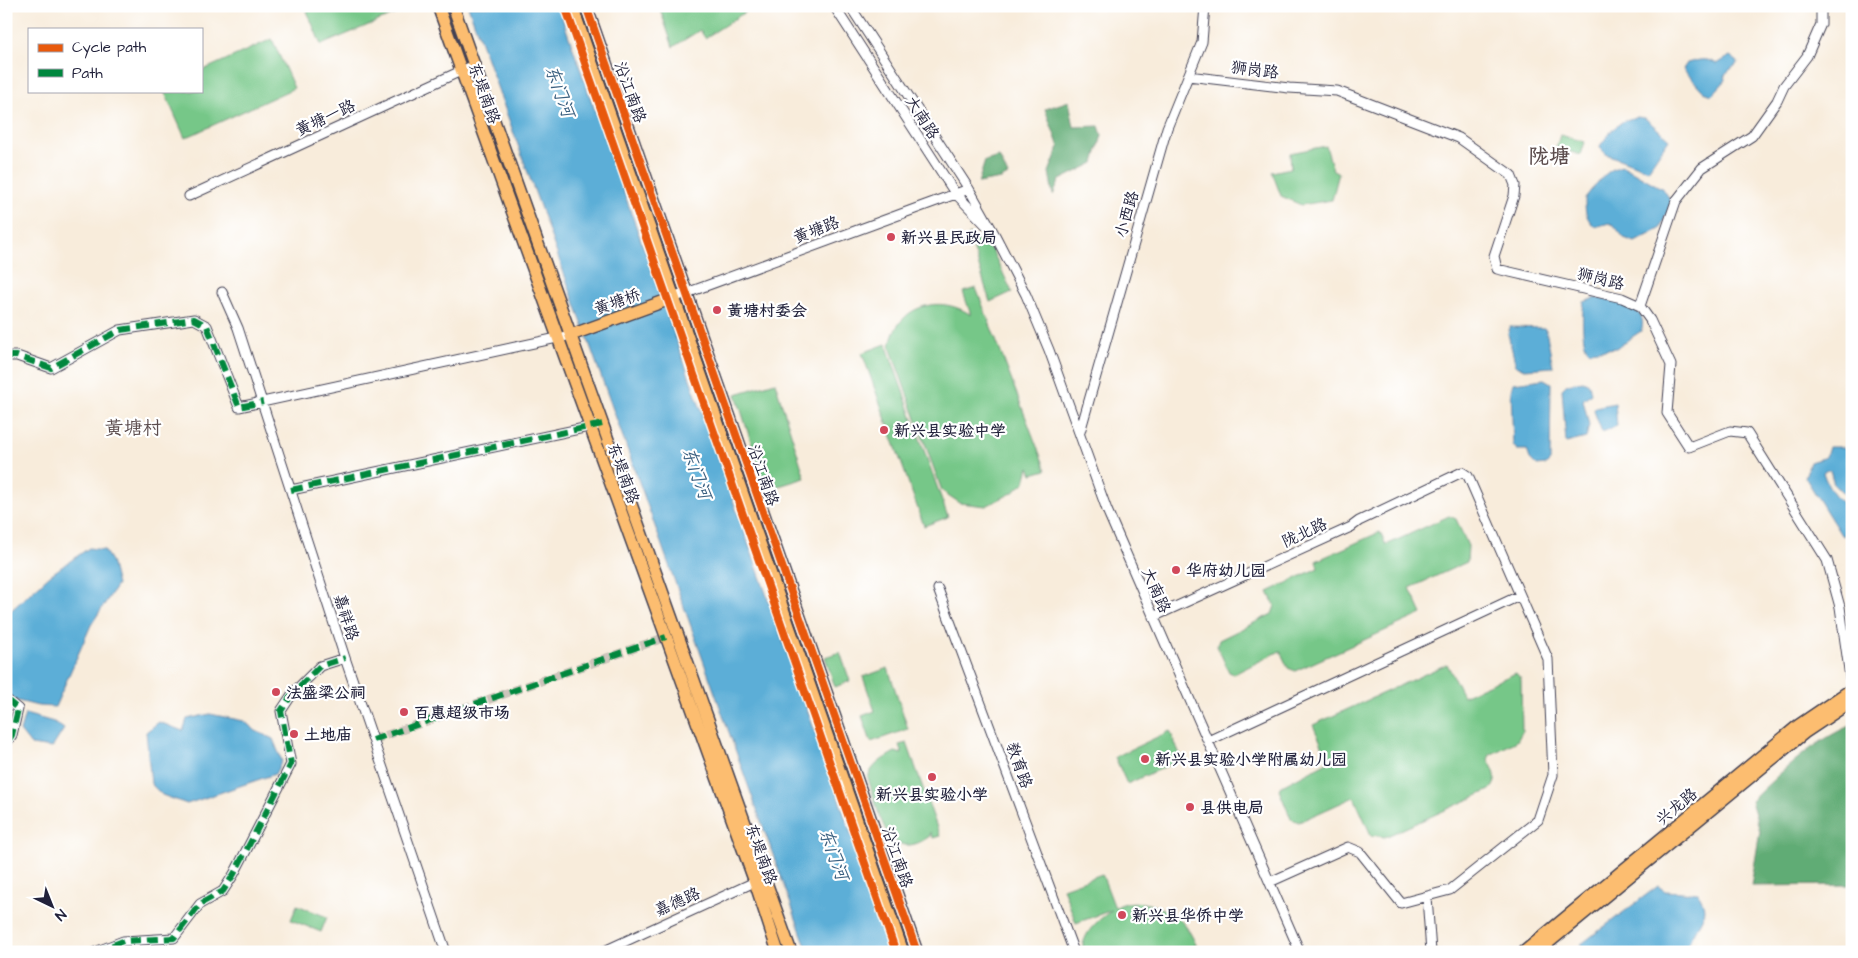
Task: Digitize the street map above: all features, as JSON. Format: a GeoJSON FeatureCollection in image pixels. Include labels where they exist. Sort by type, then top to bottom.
{"type":"FeatureCollection","features":[{"type":"Feature","properties":{"kind":"main road","name":"东堤南路"},"geometry":{"type":"LineString","coordinates":[[438,6],[460,72],[590,427],[759,880],[791,952]]}},
{"type":"Feature","properties":{"kind":"main road","name":"东堤南路"},"geometry":{"type":"LineString","coordinates":[[453,6],[604,424],[759,880],[778,952]]}},
{"type":"Feature","properties":{"kind":"main road","name":"沿江南路"},"geometry":{"type":"LineString","coordinates":[[572,6],[903,952]]}},
{"type":"Feature","properties":{"kind":"main road","name":"沿江南路"},"geometry":{"type":"LineString","coordinates":[[586,6],[917,952]]}},
{"type":"Feature","properties":{"kind":"main road","name":"黄塘桥"},"geometry":{"type":"LineString","coordinates":[[571,335],[673,298]]}},
{"type":"Feature","properties":{"kind":"main road","name":"兴龙路"},"geometry":{"type":"LineString","coordinates":[[1524,952],[1799,725],[1851,693]]}},
{"type":"Feature","properties":{"kind":"main road","name":"兴龙路"},"geometry":{"type":"LineString","coordinates":[[1537,952],[1851,693]]}},
{"type":"Feature","properties":{"kind":"street","name":"大南路"},"geometry":{"type":"LineString","coordinates":[[834,6],[955,193],[996,237]]}},
{"type":"Feature","properties":{"kind":"street","name":"大南路"},"geometry":{"type":"LineString","coordinates":[[850,6],[969,188],[1026,296],[1080,433],[1107,510],[1300,952]]}},
{"type":"Feature","properties":{"kind":"street"},"geometry":{"type":"LineString","coordinates":[[1640,306],[1676,201],[1702,168],[1752,136],[1777,101],[1784,86],[1807,56],[1820,24],[1821,6]]}},
{"type":"Feature","properties":{"kind":"street","name":"小西路"},"geometry":{"type":"LineString","coordinates":[[1080,433],[1167,128],[1202,42],[1205,7]]}},
{"type":"Feature","properties":{"kind":"street","name":"黄塘一路"},"geometry":{"type":"LineString","coordinates":[[189,196],[474,65]]}},
{"type":"Feature","properties":{"kind":"street","name":"狮岗路"},"geometry":{"type":"LineString","coordinates":[[1188,76],[1289,88],[1337,91],[1459,138],[1511,175],[1515,185],[1514,196],[1494,256],[1497,269],[1622,298],[1640,306],[1650,320],[1671,365],[1667,413],[1689,447],[1730,431],[1747,434],[1827,560],[1840,607],[1851,693]]}},
{"type":"Feature","properties":{"kind":"street","name":"黄塘路"},"geometry":{"type":"LineString","coordinates":[[673,298],[969,188]]}},
{"type":"Feature","properties":{"kind":"street","name":"嘉祥路"},"geometry":{"type":"LineString","coordinates":[[222,292],[238,328],[345,658],[446,952]]}},
{"type":"Feature","properties":{"kind":"street"},"geometry":{"type":"LineString","coordinates":[[6,356],[17,356],[51,368],[120,330],[194,319],[206,326],[239,407],[571,335]]}},
{"type":"Feature","properties":{"kind":"street"},"geometry":{"type":"LineString","coordinates":[[291,490],[604,424]]}},
{"type":"Feature","properties":{"kind":"street","name":"陇北路"},"geometry":{"type":"LineString","coordinates":[[1153,618],[1351,527],[1359,521],[1462,472],[1465,473],[1519,596]]}},
{"type":"Feature","properties":{"kind":"street","name":"教育路"},"geometry":{"type":"LineString","coordinates":[[938,589],[1074,952]]}},
{"type":"Feature","properties":{"kind":"street"},"geometry":{"type":"LineString","coordinates":[[1208,741],[1519,596],[1548,659],[1554,774],[1538,820],[1450,890],[1427,897],[1401,903],[1360,852],[1348,847],[1270,882]]}},
{"type":"Feature","properties":{"kind":"street"},"geometry":{"type":"LineString","coordinates":[[95,952],[123,941],[174,938],[200,904],[223,891],[234,874],[290,764],[281,711],[293,693],[320,666],[345,658]]}},
{"type":"Feature","properties":{"kind":"street"},"geometry":{"type":"LineString","coordinates":[[6,700],[18,708],[12,735],[6,744]]}},
{"type":"Feature","properties":{"kind":"street","name":"嘉德路"},"geometry":{"type":"LineString","coordinates":[[602,952],[759,880]]}},
{"type":"Feature","properties":{"kind":"street"},"geometry":{"type":"LineString","coordinates":[[1427,897],[1431,952]]}},
{"type":"Feature","properties":{"kind":"green space"},"geometry":{"type":"Polygon","coordinates":[[[319,6],[414,6],[321,45],[307,11],[319,6]]]}},
{"type":"Feature","properties":{"kind":"green space"},"geometry":{"type":"Polygon","coordinates":[[[659,6],[741,6],[745,12],[705,38],[700,30],[673,47],[659,6]]]}},
{"type":"Feature","properties":{"kind":"green space"},"geometry":{"type":"Polygon","coordinates":[[[272,39],[294,88],[185,138],[164,92],[202,92],[202,71],[272,39]]]}},
{"type":"Feature","properties":{"kind":"green space"},"geometry":{"type":"Polygon","coordinates":[[[1069,101],[1074,127],[1099,126],[1102,135],[1094,163],[1060,180],[1053,195],[1049,172],[1059,147],[1045,109],[1069,101]]]}},
{"type":"Feature","properties":{"kind":"green space"},"geometry":{"type":"Polygon","coordinates":[[[1560,135],[1585,142],[1581,155],[1556,148],[1560,135]]]}},
{"type":"Feature","properties":{"kind":"green space"},"geometry":{"type":"Polygon","coordinates":[[[1326,146],[1333,170],[1339,173],[1332,200],[1301,205],[1281,196],[1272,172],[1291,168],[1290,153],[1326,146]]]}},
{"type":"Feature","properties":{"kind":"green space"},"geometry":{"type":"Polygon","coordinates":[[[999,157],[1008,175],[1001,179],[978,183],[985,161],[999,157]]]}},
{"type":"Feature","properties":{"kind":"green space"},"geometry":{"type":"Polygon","coordinates":[[[969,234],[992,250],[1012,292],[990,302],[969,234]]]}},
{"type":"Feature","properties":{"kind":"green space"},"geometry":{"type":"Polygon","coordinates":[[[976,288],[1046,470],[1032,474],[1029,467],[1025,482],[1012,493],[986,506],[960,503],[942,491],[890,347],[894,333],[901,322],[910,313],[921,307],[946,305],[959,308],[971,315],[963,292],[976,288]]]}},
{"type":"Feature","properties":{"kind":"green space"},"geometry":{"type":"Polygon","coordinates":[[[886,344],[948,517],[924,526],[862,353],[886,344]]]}},
{"type":"Feature","properties":{"kind":"green space"},"geometry":{"type":"Polygon","coordinates":[[[775,382],[805,478],[766,490],[736,394],[775,382]]]}},
{"type":"Feature","properties":{"kind":"green space"},"geometry":{"type":"Polygon","coordinates":[[[1449,516],[1456,519],[1468,546],[1467,562],[1410,588],[1422,614],[1295,671],[1288,668],[1280,651],[1234,674],[1229,672],[1217,646],[1219,640],[1272,614],[1275,606],[1268,592],[1318,568],[1316,561],[1380,532],[1386,545],[1449,516]]]}},
{"type":"Feature","properties":{"kind":"green space"},"geometry":{"type":"Polygon","coordinates":[[[840,652],[850,681],[835,687],[825,657],[840,652]]]}},
{"type":"Feature","properties":{"kind":"green space"},"geometry":{"type":"Polygon","coordinates":[[[1447,664],[1463,696],[1516,673],[1521,679],[1522,732],[1517,741],[1490,755],[1488,759],[1494,771],[1495,782],[1490,790],[1385,837],[1371,835],[1354,797],[1299,822],[1291,819],[1279,790],[1280,787],[1329,761],[1313,725],[1447,664]]]}},
{"type":"Feature","properties":{"kind":"green space"},"geometry":{"type":"Polygon","coordinates":[[[888,668],[908,729],[871,742],[862,716],[875,711],[863,677],[888,668]]]}},
{"type":"Feature","properties":{"kind":"green space"},"geometry":{"type":"Polygon","coordinates":[[[1852,725],[1852,885],[1751,886],[1760,831],[1751,801],[1786,768],[1811,748],[1852,725]]]}},
{"type":"Feature","properties":{"kind":"green space"},"geometry":{"type":"Polygon","coordinates":[[[1170,731],[1182,759],[1127,784],[1115,757],[1170,731]]]}},
{"type":"Feature","properties":{"kind":"green space"},"geometry":{"type":"Polygon","coordinates":[[[907,743],[940,836],[933,838],[930,832],[930,836],[915,844],[903,845],[894,840],[886,830],[880,818],[868,778],[872,769],[882,759],[895,752],[902,754],[899,745],[907,743]]]}},
{"type":"Feature","properties":{"kind":"green space","name":"新兴县华侨中学"},"geometry":{"type":"Polygon","coordinates":[[[1102,874],[1115,908],[1122,904],[1137,902],[1161,908],[1179,919],[1187,927],[1199,952],[1082,952],[1088,933],[1096,923],[1112,910],[1076,923],[1063,888],[1102,874]]]}},
{"type":"Feature","properties":{"kind":"green space"},"geometry":{"type":"Polygon","coordinates":[[[297,905],[327,917],[321,932],[291,920],[297,905]]]}},
{"type":"Feature","properties":{"kind":"water","name":"东门河"},"geometry":{"type":"Polygon","coordinates":[[[468,6],[558,6],[893,952],[808,952],[468,6]]]}},
{"type":"Feature","properties":{"kind":"water"},"geometry":{"type":"Polygon","coordinates":[[[1730,56],[1738,62],[1725,74],[1726,80],[1712,95],[1704,92],[1683,69],[1687,63],[1706,60],[1717,64],[1730,56]]]}},
{"type":"Feature","properties":{"kind":"water"},"geometry":{"type":"Polygon","coordinates":[[[1630,118],[1645,118],[1669,139],[1648,170],[1606,154],[1600,146],[1620,124],[1630,118]]]}},
{"type":"Feature","properties":{"kind":"water"},"geometry":{"type":"Polygon","coordinates":[[[1623,166],[1663,189],[1671,204],[1660,229],[1635,242],[1624,238],[1614,225],[1609,223],[1595,227],[1587,217],[1585,198],[1606,174],[1617,167],[1623,166]]]}},
{"type":"Feature","properties":{"kind":"water"},"geometry":{"type":"Polygon","coordinates":[[[1595,298],[1619,302],[1635,310],[1643,322],[1641,331],[1616,348],[1589,351],[1586,348],[1583,335],[1583,307],[1584,302],[1595,298]]]}},
{"type":"Feature","properties":{"kind":"water"},"geometry":{"type":"Polygon","coordinates":[[[1510,327],[1544,328],[1553,367],[1525,369],[1516,366],[1508,334],[1510,327]]]}},
{"type":"Feature","properties":{"kind":"water"},"geometry":{"type":"Polygon","coordinates":[[[1544,379],[1551,383],[1550,461],[1546,465],[1537,466],[1530,459],[1527,450],[1517,450],[1513,445],[1511,391],[1513,383],[1544,379]]]}},
{"type":"Feature","properties":{"kind":"water"},"geometry":{"type":"Polygon","coordinates":[[[1583,381],[1589,384],[1591,393],[1583,400],[1589,425],[1586,438],[1566,443],[1562,389],[1567,384],[1583,381]]]}},
{"type":"Feature","properties":{"kind":"water"},"geometry":{"type":"Polygon","coordinates":[[[1615,403],[1617,426],[1602,432],[1594,411],[1595,407],[1615,403]]]}},
{"type":"Feature","properties":{"kind":"water"},"geometry":{"type":"Polygon","coordinates":[[[1829,447],[1843,447],[1852,451],[1852,494],[1846,496],[1834,484],[1830,470],[1827,469],[1823,472],[1827,482],[1842,503],[1852,508],[1852,522],[1845,530],[1844,536],[1841,535],[1805,477],[1810,462],[1826,457],[1829,447]]]}},
{"type":"Feature","properties":{"kind":"water"},"geometry":{"type":"Polygon","coordinates":[[[89,548],[104,550],[111,561],[117,585],[91,625],[55,707],[38,706],[6,698],[6,615],[50,575],[89,548]]]}},
{"type":"Feature","properties":{"kind":"water"},"geometry":{"type":"Polygon","coordinates":[[[25,714],[54,722],[64,729],[52,748],[31,745],[20,731],[25,714]]]}},
{"type":"Feature","properties":{"kind":"water"},"geometry":{"type":"Polygon","coordinates":[[[210,714],[244,721],[256,731],[273,739],[282,761],[275,774],[187,804],[162,795],[151,784],[146,732],[159,722],[183,731],[187,719],[210,714]]]}},
{"type":"Feature","properties":{"kind":"water"},"geometry":{"type":"Polygon","coordinates":[[[1658,886],[1665,891],[1698,893],[1703,902],[1703,916],[1692,935],[1687,952],[1586,952],[1580,945],[1658,886]]]}},
{"type":"Feature","properties":{"kind":"tunnel"},"geometry":{"type":"LineString","coordinates":[[373,740],[666,637]]}},
{"type":"Feature","properties":{"kind":"marked path"},"geometry":{"type":"LineString","coordinates":[[6,356],[17,356],[51,368],[120,330],[194,319],[207,326],[239,407],[263,402]]}},
{"type":"Feature","properties":{"kind":"marked path"},"geometry":{"type":"LineString","coordinates":[[291,490],[603,424]]}},
{"type":"Feature","properties":{"kind":"marked path"},"geometry":{"type":"LineString","coordinates":[[373,740],[666,637]]}},
{"type":"Feature","properties":{"kind":"marked path"},"geometry":{"type":"LineString","coordinates":[[95,952],[123,941],[174,938],[200,904],[223,891],[234,874],[291,764],[281,711],[293,693],[320,666],[345,658]]}},
{"type":"Feature","properties":{"kind":"marked path"},"geometry":{"type":"LineString","coordinates":[[6,699],[18,709],[12,735],[6,744]]}},
{"type":"Feature","properties":{"kind":"cycle path"},"geometry":{"type":"LineString","coordinates":[[565,6],[896,952]]}},
{"type":"Feature","properties":{"kind":"cycle path"},"geometry":{"type":"LineString","coordinates":[[586,6],[917,952]]}},
{"type":"Feature","properties":{"kind":"place","name":"新兴县民政局"},"geometry":{"type":"Point","coordinates":[891,237]}},
{"type":"Feature","properties":{"kind":"place","name":"黄塘村委会"},"geometry":{"type":"Point","coordinates":[717,310]}},
{"type":"Feature","properties":{"kind":"place","name":"新兴县实验中学"},"geometry":{"type":"Point","coordinates":[884,430]}},
{"type":"Feature","properties":{"kind":"place","name":"华府幼儿园"},"geometry":{"type":"Point","coordinates":[1176,570]}},
{"type":"Feature","properties":{"kind":"place","name":"法盛梁公祠"},"geometry":{"type":"Point","coordinates":[276,692]}},
{"type":"Feature","properties":{"kind":"place","name":"百惠超级市场"},"geometry":{"type":"Point","coordinates":[404,712]}},
{"type":"Feature","properties":{"kind":"place","name":"土地庙"},"geometry":{"type":"Point","coordinates":[294,734]}},
{"type":"Feature","properties":{"kind":"place","name":"新兴县实验小学附属幼儿园"},"geometry":{"type":"Point","coordinates":[1145,759]}},
{"type":"Feature","properties":{"kind":"place","name":"新兴县实验小学"},"geometry":{"type":"Point","coordinates":[932,777]}},
{"type":"Feature","properties":{"kind":"place","name":"县供电局"},"geometry":{"type":"Point","coordinates":[1190,807]}},
{"type":"Feature","properties":{"kind":"place","name":"新兴县华侨中学"},"geometry":{"type":"Point","coordinates":[1122,915]}},
{"type":"Feature","properties":{"kind":"district","name":"陇塘"},"geometry":{"type":"Point","coordinates":[1549,156]}},
{"type":"Feature","properties":{"kind":"district","name":"黄塘村"},"geometry":{"type":"Point","coordinates":[133,427]}}]}
